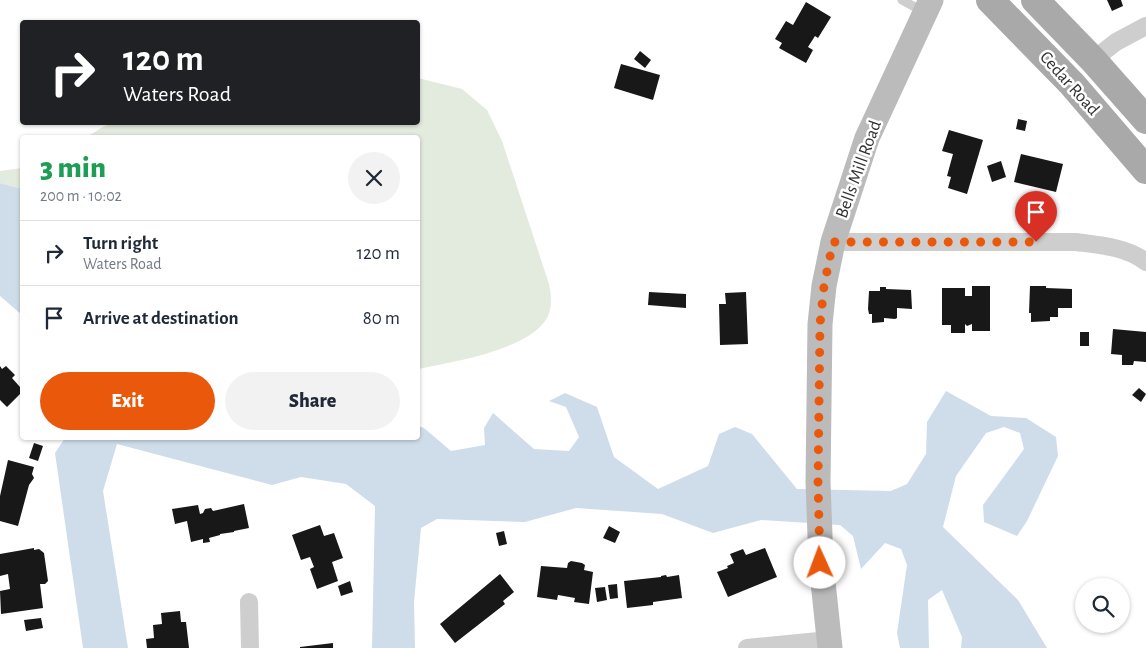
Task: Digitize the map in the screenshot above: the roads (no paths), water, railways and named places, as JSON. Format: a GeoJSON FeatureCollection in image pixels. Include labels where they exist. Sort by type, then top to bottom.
{"type":"FeatureCollection","features":[{"type":"Feature","properties":{"kind":"main road","name":"Cedar Road"},"geometry":{"type":"LineString","coordinates":[[990,0],[1072,84],[1146,170]]}},
{"type":"Feature","properties":{"kind":"main road","name":"Cedar Road"},"geometry":{"type":"LineString","coordinates":[[1035,0],[1093,60],[1146,120]]}},
{"type":"Feature","properties":{"kind":"street","name":"Bells Mill Road"},"geometry":{"type":"LineString","coordinates":[[829,644],[819,534],[818,482],[820,324],[824,286],[833,242],[866,138],[928,6]]}},
{"type":"Feature","properties":{"kind":"street"},"geometry":{"type":"LineString","coordinates":[[1093,60],[1116,42],[1146,26]]}},
{"type":"Feature","properties":{"kind":"street"},"geometry":{"type":"LineString","coordinates":[[833,242],[1076,242],[1101,245],[1125,251],[1146,262]]}},
{"type":"Feature","properties":{"kind":"street"},"geometry":{"type":"LineString","coordinates":[[248,602],[250,648]]}},
{"type":"Feature","properties":{"kind":"street"},"geometry":{"type":"LineString","coordinates":[[747,648],[829,644]]}},
{"type":"Feature","properties":{"kind":"lane"},"geometry":{"type":"LineString","coordinates":[[902,0],[928,6]]}},
{"type":"Feature","properties":{"kind":"water"},"geometry":{"type":"Polygon","coordinates":[[[0,183],[20,188],[20,313],[0,296],[0,183]]]}},
{"type":"Feature","properties":{"kind":"water"},"geometry":{"type":"Polygon","coordinates":[[[946,391],[991,416],[1026,418],[1056,437],[1058,456],[1027,521],[1017,536],[984,522],[983,505],[1024,449],[1020,433],[1004,427],[986,433],[956,476],[943,527],[1018,600],[1047,648],[961,648],[962,637],[942,590],[928,600],[929,648],[900,648],[897,633],[907,565],[901,549],[885,543],[861,569],[853,536],[840,525],[761,520],[713,533],[662,514],[576,508],[525,522],[437,519],[421,528],[414,602],[415,648],[372,648],[375,506],[346,484],[301,477],[272,485],[117,444],[103,491],[128,648],[83,648],[55,453],[64,440],[420,440],[420,427],[451,451],[485,445],[484,428],[493,413],[534,449],[569,451],[579,437],[566,407],[549,401],[565,393],[597,407],[614,457],[658,489],[708,466],[719,434],[735,427],[752,434],[797,489],[891,491],[907,484],[926,454],[927,422],[946,391]]]}}]}
